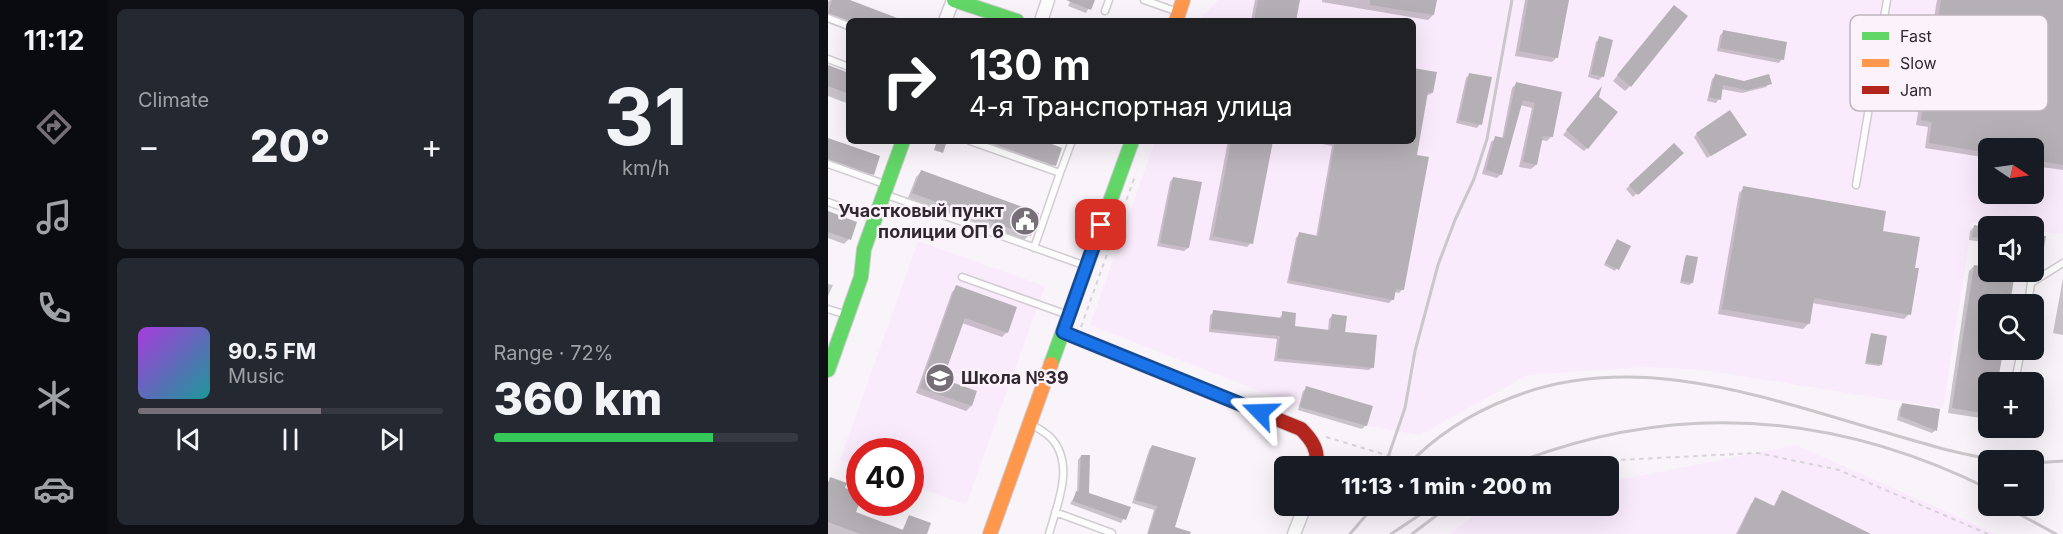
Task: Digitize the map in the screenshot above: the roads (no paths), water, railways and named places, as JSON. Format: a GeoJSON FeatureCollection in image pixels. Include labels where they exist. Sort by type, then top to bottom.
{"type":"FeatureCollection","features":[{"type":"Feature","properties":{"kind":"street"},"geometry":{"type":"LineString","coordinates":[[946,18],[954,0],[1008,18]]}},
{"type":"Feature","properties":{"kind":"street"},"geometry":{"type":"LineString","coordinates":[[1042,18],[1048,0]]}},
{"type":"Feature","properties":{"kind":"street"},"geometry":{"type":"LineString","coordinates":[[828,370],[861,276],[864,249],[902,144]]}},
{"type":"Feature","properties":{"kind":"street"},"geometry":{"type":"LineString","coordinates":[[990,534],[1131,144]]}},
{"type":"Feature","properties":{"kind":"street"},"geometry":{"type":"LineString","coordinates":[[1063,332],[1301,429],[1314,442],[1318,456]]}},
{"type":"Feature","properties":{"kind":"street"},"geometry":{"type":"LineString","coordinates":[[1294,534],[1301,516]]}},
{"type":"Feature","properties":{"kind":"lane"},"geometry":{"type":"LineString","coordinates":[[1105,11],[1109,0]]}},
{"type":"Feature","properties":{"kind":"lane"},"geometry":{"type":"LineString","coordinates":[[1144,0],[1179,11]]}},
{"type":"Feature","properties":{"kind":"lane"},"geometry":{"type":"LineString","coordinates":[[1884,15],[1887,0]]}},
{"type":"Feature","properties":{"kind":"lane"},"geometry":{"type":"LineString","coordinates":[[828,18],[846,25]]}},
{"type":"Feature","properties":{"kind":"lane"},"geometry":{"type":"LineString","coordinates":[[828,59],[846,66]]}},
{"type":"Feature","properties":{"kind":"lane"},"geometry":{"type":"LineString","coordinates":[[1856,185],[1868,111]]}},
{"type":"Feature","properties":{"kind":"lane"},"geometry":{"type":"LineString","coordinates":[[978,144],[1060,173]]}},
{"type":"Feature","properties":{"kind":"lane"},"geometry":{"type":"LineString","coordinates":[[1034,248],[1071,144]]}},
{"type":"Feature","properties":{"kind":"lane"},"geometry":{"type":"LineString","coordinates":[[828,164],[885,190],[1086,266]]}},
{"type":"Feature","properties":{"kind":"lane"},"geometry":{"type":"LineString","coordinates":[[828,202],[839,206]]}},
{"type":"Feature","properties":{"kind":"lane"},"geometry":{"type":"LineString","coordinates":[[2029,294],[2031,283],[2063,263]]}},
{"type":"Feature","properties":{"kind":"lane"},"geometry":{"type":"LineString","coordinates":[[962,277],[1069,315]]}},
{"type":"Feature","properties":{"kind":"lane"},"geometry":{"type":"LineString","coordinates":[[828,309],[848,316]]}},
{"type":"Feature","properties":{"kind":"lane"},"geometry":{"type":"LineString","coordinates":[[1030,423],[1051,438],[1060,453],[1064,471],[1063,486],[1049,534]]}},
{"type":"Feature","properties":{"kind":"lane"},"geometry":{"type":"LineString","coordinates":[[1055,512],[1113,532],[1112,534]]}},
{"type":"Feature","properties":{"kind":"railway"},"geometry":{"type":"LineString","coordinates":[[1388,456],[1405,408],[1415,351],[1438,265],[1474,179],[1487,139],[1512,0]]}},
{"type":"Feature","properties":{"kind":"railway"},"geometry":{"type":"LineString","coordinates":[[1417,456],[1441,436],[1467,419],[1508,399],[1556,384],[1606,378],[1655,378],[1704,384],[1754,395],[1978,457]]}},
{"type":"Feature","properties":{"kind":"railway"},"geometry":{"type":"LineString","coordinates":[[1537,456],[1569,445],[1630,431],[1690,424],[1751,424],[1811,430],[1871,443],[1930,463],[1978,484]]}},
{"type":"Feature","properties":{"kind":"railway"},"geometry":{"type":"LineString","coordinates":[[2044,462],[2063,461]]}},
{"type":"Feature","properties":{"kind":"railway"},"geometry":{"type":"LineString","coordinates":[[1350,534],[1365,516]]}},
{"type":"Feature","properties":{"kind":"railway"},"geometry":{"type":"LineString","coordinates":[[1391,534],[1418,516]]}},
{"type":"Feature","properties":{"kind":"railway"},"geometry":{"type":"LineString","coordinates":[[1412,534],[1436,516]]}},
{"type":"Feature","properties":{"kind":"railway"},"geometry":{"type":"LineString","coordinates":[[2023,516],[2056,534]]}},
{"type":"Feature","properties":{"kind":"place","name":"Участковый пункт полиции ОП 6"},"geometry":{"type":"Point","coordinates":[1025,221]}},
{"type":"Feature","properties":{"kind":"place","name":"Школа №39"},"geometry":{"type":"Point","coordinates":[940,378]}}]}
